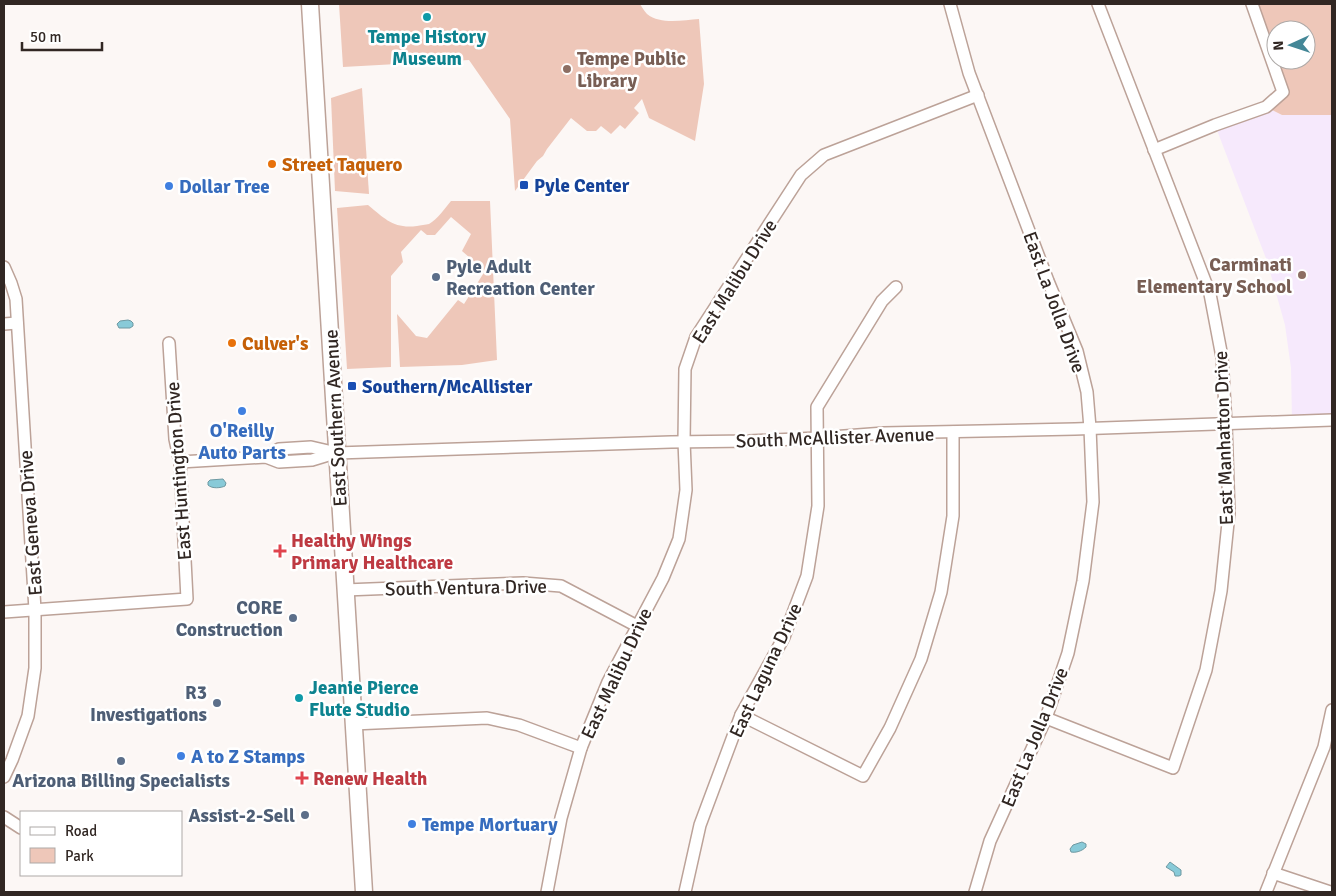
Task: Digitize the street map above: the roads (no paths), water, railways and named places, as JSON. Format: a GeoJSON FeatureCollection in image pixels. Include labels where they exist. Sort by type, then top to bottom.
{"type":"FeatureCollection","features":[{"type":"Feature","properties":{"kind":"main road","name":"East Southern Avenue"},"geometry":{"type":"LineString","coordinates":[[310,4],[364,892]]}},
{"type":"Feature","properties":{"kind":"street","name":"East La Jolla Drive"},"geometry":{"type":"LineString","coordinates":[[950,4],[978,95],[1048,281],[1077,351],[1087,392],[1093,502],[1083,581],[1068,653],[1046,718],[990,841],[975,892]]}},
{"type":"Feature","properties":{"kind":"street","name":"East Manhatton Drive"},"geometry":{"type":"LineString","coordinates":[[1046,718],[1173,768],[1206,670],[1221,591],[1228,513],[1222,357],[1210,294],[1098,4]]}},
{"type":"Feature","properties":{"kind":"street"},"geometry":{"type":"LineString","coordinates":[[1154,150],[1266,107],[1283,92],[1252,4]]}},
{"type":"Feature","properties":{"kind":"street","name":"East Malibu Drive"},"geometry":{"type":"LineString","coordinates":[[547,892],[561,818],[581,748],[608,682],[663,578],[678,539],[686,490],[684,441],[685,369],[696,338],[801,174],[824,156],[978,95]]}},
{"type":"Feature","properties":{"kind":"street","name":"East Geneva Drive"},"geometry":{"type":"LineString","coordinates":[[4,267],[16,299],[35,610],[35,668],[28,716],[4,777]]}},
{"type":"Feature","properties":{"kind":"street","name":"East Laguna Drive"},"geometry":{"type":"LineString","coordinates":[[685,892],[700,825],[741,715],[784,637],[807,576],[818,506],[817,407],[882,301],[896,287]]}},
{"type":"Feature","properties":{"kind":"street"},"geometry":{"type":"LineString","coordinates":[[4,324],[17,323]]}},
{"type":"Feature","properties":{"kind":"street","name":"East Huntington Drive"},"geometry":{"type":"LineString","coordinates":[[35,610],[187,599],[180,462],[174,440],[170,343]]}},
{"type":"Feature","properties":{"kind":"street","name":"South McAllister Avenue"},"geometry":{"type":"LineString","coordinates":[[180,462],[266,457],[279,449],[311,447],[337,453],[818,438],[884,433],[1332,420]]}},
{"type":"Feature","properties":{"kind":"street"},"geometry":{"type":"LineString","coordinates":[[741,715],[863,776],[890,728],[921,659],[940,592],[953,516],[953,432]]}},
{"type":"Feature","properties":{"kind":"street","name":"South Ventura Drive"},"geometry":{"type":"LineString","coordinates":[[345,590],[523,583],[561,586],[637,626]]}},
{"type":"Feature","properties":{"kind":"street"},"geometry":{"type":"LineString","coordinates":[[4,612],[35,610]]}},
{"type":"Feature","properties":{"kind":"street"},"geometry":{"type":"LineString","coordinates":[[1266,892],[1328,749],[1332,710]]}},
{"type":"Feature","properties":{"kind":"street"},"geometry":{"type":"LineString","coordinates":[[353,724],[487,718],[519,725],[581,748]]}},
{"type":"Feature","properties":{"kind":"street"},"geometry":{"type":"LineString","coordinates":[[4,817],[20,827]]}},
{"type":"Feature","properties":{"kind":"street"},"geometry":{"type":"LineString","coordinates":[[1273,874],[1330,892]]}},
{"type":"Feature","properties":{"kind":"water"},"geometry":{"type":"Polygon","coordinates":[[[128,320],[133,323],[133,326],[130,328],[119,328],[117,324],[120,321],[128,320]]]}},
{"type":"Feature","properties":{"kind":"water"},"geometry":{"type":"Polygon","coordinates":[[[223,479],[226,483],[223,487],[214,488],[208,485],[210,480],[223,479]]]}},
{"type":"Feature","properties":{"kind":"water"},"geometry":{"type":"Polygon","coordinates":[[[1082,842],[1086,844],[1083,850],[1071,852],[1070,849],[1073,845],[1082,842]]]}},
{"type":"Feature","properties":{"kind":"water"},"geometry":{"type":"Polygon","coordinates":[[[1170,862],[1181,870],[1181,875],[1175,876],[1174,872],[1166,867],[1170,862]]]}},
{"type":"Feature","properties":{"kind":"place","name":"Tempe History Museum"},"geometry":{"type":"Point","coordinates":[427,17]}},
{"type":"Feature","properties":{"kind":"place","name":"Tempe Public Library"},"geometry":{"type":"Point","coordinates":[567,69]}},
{"type":"Feature","properties":{"kind":"place","name":"Street Taquero"},"geometry":{"type":"Point","coordinates":[272,164]}},
{"type":"Feature","properties":{"kind":"place","name":"Pyle Center"},"geometry":{"type":"Point","coordinates":[524,185]}},
{"type":"Feature","properties":{"kind":"place","name":"Dollar Tree"},"geometry":{"type":"Point","coordinates":[169,186]}},
{"type":"Feature","properties":{"kind":"place","name":"Carminati Elementary School"},"geometry":{"type":"Point","coordinates":[1302,275]}},
{"type":"Feature","properties":{"kind":"place","name":"Pyle Adult Recreation Center"},"geometry":{"type":"Point","coordinates":[436,277]}},
{"type":"Feature","properties":{"kind":"place","name":"Culver's"},"geometry":{"type":"Point","coordinates":[232,343]}},
{"type":"Feature","properties":{"kind":"place","name":"Southern/McAllister"},"geometry":{"type":"Point","coordinates":[352,386]}},
{"type":"Feature","properties":{"kind":"place","name":"O'Reilly Auto Parts"},"geometry":{"type":"Point","coordinates":[242,411]}},
{"type":"Feature","properties":{"kind":"place","name":"Healthy Wings Primary Healthcare"},"geometry":{"type":"Point","coordinates":[280,551]}},
{"type":"Feature","properties":{"kind":"place","name":"CORE Construction"},"geometry":{"type":"Point","coordinates":[293,618]}},
{"type":"Feature","properties":{"kind":"place","name":"Jeanie Pierce Flute Studio"},"geometry":{"type":"Point","coordinates":[299,698]}},
{"type":"Feature","properties":{"kind":"place","name":"R3 Investigations"},"geometry":{"type":"Point","coordinates":[217,703]}},
{"type":"Feature","properties":{"kind":"place","name":"A to Z Stamps"},"geometry":{"type":"Point","coordinates":[181,756]}},
{"type":"Feature","properties":{"kind":"place","name":"Arizona Billing Specialists"},"geometry":{"type":"Point","coordinates":[121,761]}},
{"type":"Feature","properties":{"kind":"place","name":"Renew Health"},"geometry":{"type":"Point","coordinates":[302,778]}},
{"type":"Feature","properties":{"kind":"place","name":"Assist-2-Sell"},"geometry":{"type":"Point","coordinates":[305,815]}},
{"type":"Feature","properties":{"kind":"place","name":"Tempe Mortuary"},"geometry":{"type":"Point","coordinates":[412,824]}}]}
